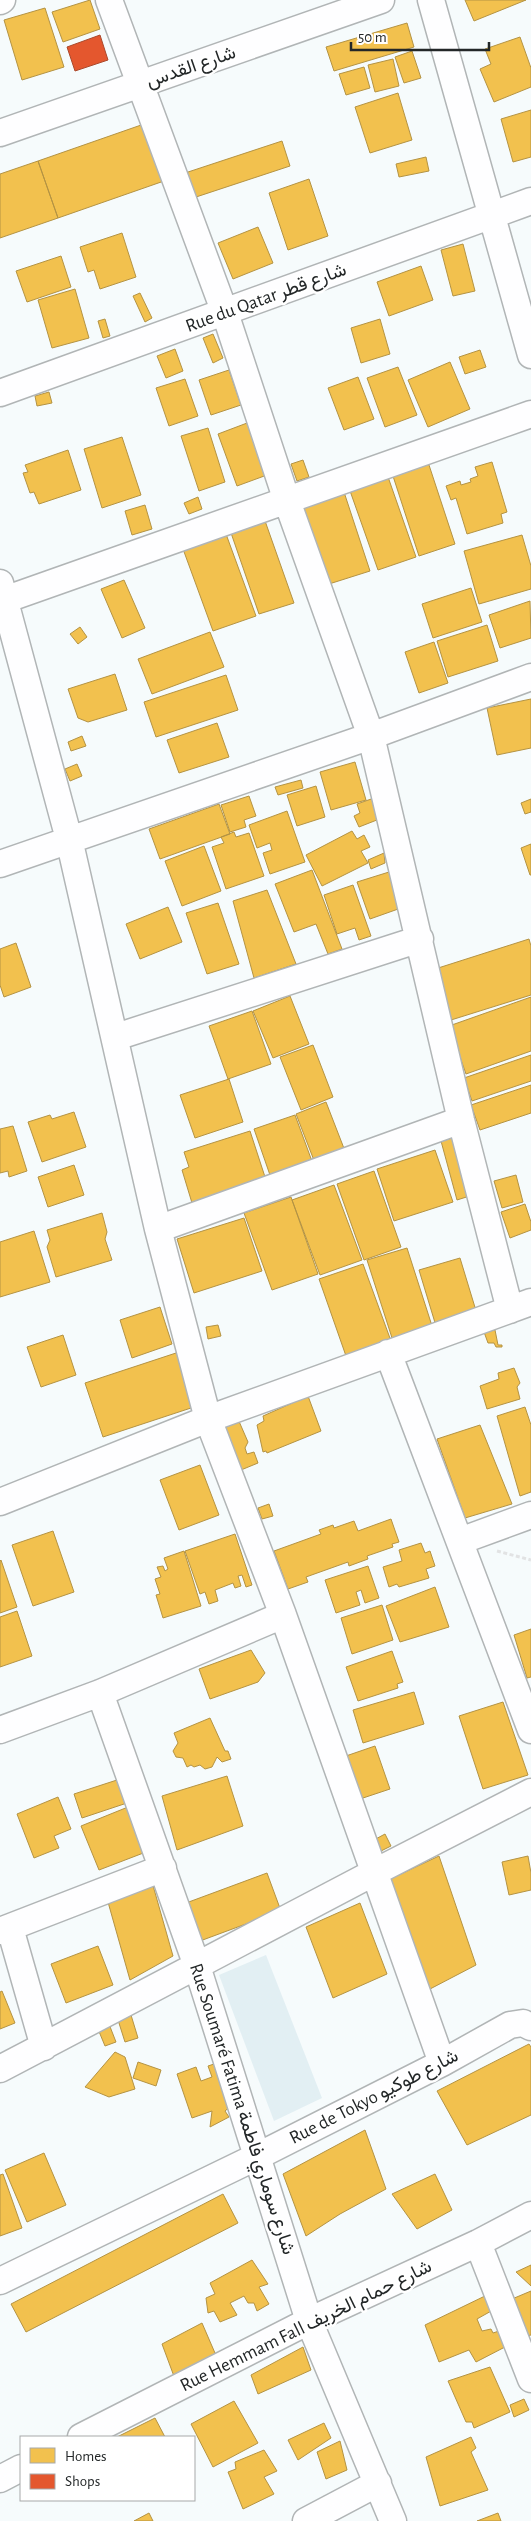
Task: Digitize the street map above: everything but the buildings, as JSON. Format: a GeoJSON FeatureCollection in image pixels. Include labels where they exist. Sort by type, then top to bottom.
{"type":"FeatureCollection","features":[{"type":"Feature","properties":{"kind":"street"},"geometry":{"type":"LineString","coordinates":[[0,1502],[208,1419],[521,1306],[461,1120],[371,736],[287,501],[225,313],[109,0]]}},
{"type":"Feature","properties":{"kind":"street","name":"شارع القدس"},"geometry":{"type":"LineString","coordinates":[[0,133],[381,0]]}},
{"type":"Feature","properties":{"kind":"street"},"geometry":{"type":"LineString","coordinates":[[431,0],[531,356]]}},
{"type":"Feature","properties":{"kind":"street","name":"Rue du Qatar شارع قطر"},"geometry":{"type":"LineString","coordinates":[[0,393],[531,202]]}},
{"type":"Feature","properties":{"kind":"street"},"geometry":{"type":"LineString","coordinates":[[442,2063],[282,1615],[208,1419],[158,1229],[116,1037],[69,839],[2,592],[287,501],[531,414]]}},
{"type":"Feature","properties":{"kind":"street"},"geometry":{"type":"LineString","coordinates":[[0,864],[371,736],[531,677]]}},
{"type":"Feature","properties":{"kind":"street"},"geometry":{"type":"LineString","coordinates":[[116,1037],[420,939]]}},
{"type":"Feature","properties":{"kind":"street"},"geometry":{"type":"LineString","coordinates":[[158,1229],[461,1120]]}},
{"type":"Feature","properties":{"kind":"street"},"geometry":{"type":"LineString","coordinates":[[388,1354],[531,1730]]}},
{"type":"Feature","properties":{"kind":"street"},"geometry":{"type":"LineString","coordinates":[[460,1541],[531,1515]]}},
{"type":"Feature","properties":{"kind":"street"},"geometry":{"type":"LineString","coordinates":[[0,1730],[100,1694],[282,1615]]}},
{"type":"Feature","properties":{"kind":"street","name":"Rue Soumaré Fatima شارع سوماري فاطمة"},"geometry":{"type":"LineString","coordinates":[[100,1694],[197,1966],[309,2321],[393,2521]]}},
{"type":"Feature","properties":{"kind":"street"},"geometry":{"type":"LineString","coordinates":[[0,2069],[531,1792]]}},
{"type":"Feature","properties":{"kind":"street"},"geometry":{"type":"LineString","coordinates":[[44,2047],[5,1930],[163,1868]]}},
{"type":"Feature","properties":{"kind":"street","name":"Rue de Tokyo شارع طوكيو"},"geometry":{"type":"LineString","coordinates":[[0,2281],[258,2156],[442,2063],[510,2025],[523,2022],[531,2027]]}},
{"type":"Feature","properties":{"kind":"street","name":"Rue Hemmam Fall شارع حمام الخريف"},"geometry":{"type":"LineString","coordinates":[[83,2436],[309,2321],[478,2243],[531,2215]]}},
{"type":"Feature","properties":{"kind":"street"},"geometry":{"type":"LineString","coordinates":[[478,2243],[531,2379]]}},
{"type":"Feature","properties":{"kind":"street"},"geometry":{"type":"LineString","coordinates":[[0,2479],[20,2469]]}},
{"type":"Feature","properties":{"kind":"street"},"geometry":{"type":"LineString","coordinates":[[306,2521],[378,2483]]}},
{"type":"Feature","properties":{"kind":"shaded area"},"geometry":{"type":"Polygon","coordinates":[[[266,1955],[322,2098],[274,2121],[219,1975],[266,1955]]]}}]}
